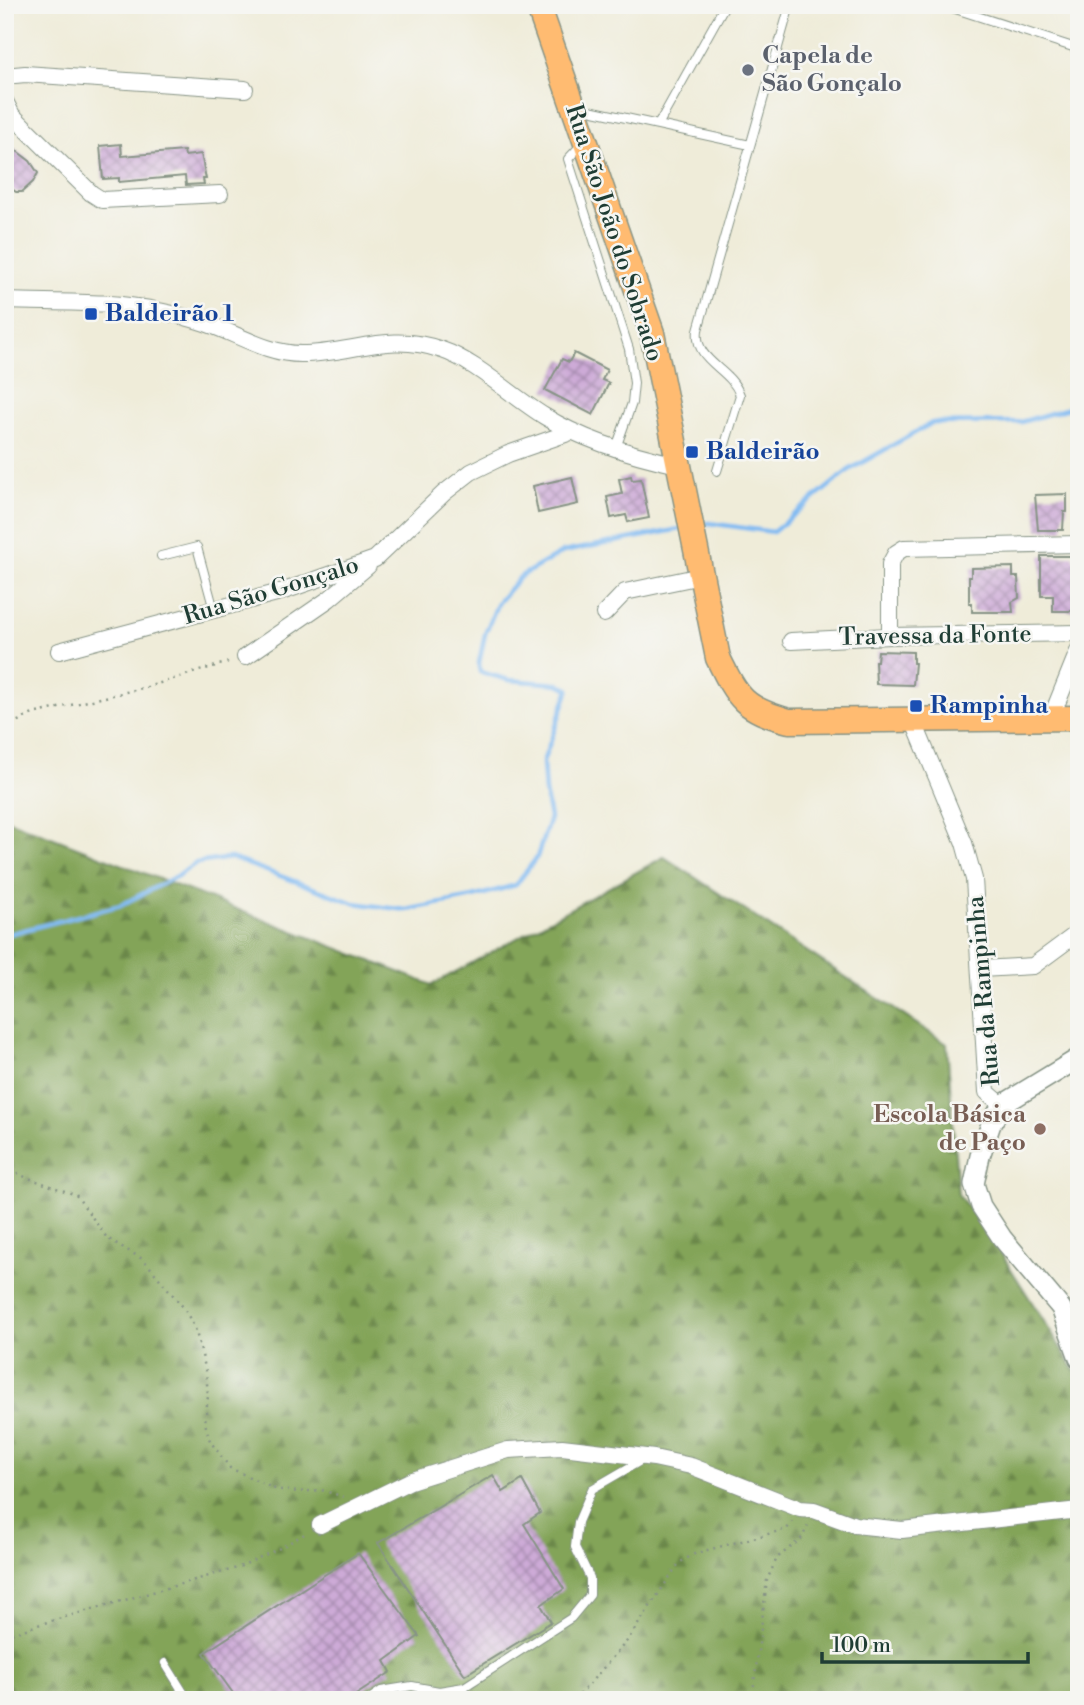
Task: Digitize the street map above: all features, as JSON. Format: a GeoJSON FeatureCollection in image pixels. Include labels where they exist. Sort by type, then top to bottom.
{"type":"FeatureCollection","features":[{"type":"Feature","properties":{"kind":"main road","name":"Rua São João do Sobrado"},"geometry":{"type":"LineString","coordinates":[[538,5],[652,333],[718,658],[730,683],[743,700],[759,713],[789,721],[1068,718]]}},
{"type":"Feature","properties":{"kind":"street"},"geometry":{"type":"LineString","coordinates":[[5,76],[24,74],[245,89]]}},
{"type":"Feature","properties":{"kind":"street"},"geometry":{"type":"LineString","coordinates":[[5,101],[12,115],[102,200],[219,194]]}},
{"type":"Feature","properties":{"kind":"street"},"geometry":{"type":"LineString","coordinates":[[5,301],[101,304],[155,310],[205,322],[281,351],[301,354],[396,341],[426,344],[462,360],[571,432],[678,465]]}},
{"type":"Feature","properties":{"kind":"street","name":"Rua São Gonçalo"},"geometry":{"type":"LineString","coordinates":[[59,652],[284,592],[375,559],[444,492],[471,472],[508,454],[571,432]]}},
{"type":"Feature","properties":{"kind":"street"},"geometry":{"type":"LineString","coordinates":[[890,636],[890,564],[896,553],[904,548],[1079,544]]}},
{"type":"Feature","properties":{"kind":"street"},"geometry":{"type":"LineString","coordinates":[[245,657],[329,599],[375,559]]}},
{"type":"Feature","properties":{"kind":"street"},"geometry":{"type":"LineString","coordinates":[[604,614],[625,592],[701,576]]}},
{"type":"Feature","properties":{"kind":"street","name":"Travessa da Fonte"},"geometry":{"type":"LineString","coordinates":[[791,640],[1079,634]]}},
{"type":"Feature","properties":{"kind":"street"},"geometry":{"type":"LineString","coordinates":[[1068,718],[1065,687],[1079,649]]}},
{"type":"Feature","properties":{"kind":"street"},"geometry":{"type":"LineString","coordinates":[[1065,687],[1068,718]]}},
{"type":"Feature","properties":{"kind":"street","name":"Rua da Rampinha"},"geometry":{"type":"LineString","coordinates":[[913,720],[964,843],[974,879],[988,1093],[1002,1105],[983,1146],[974,1184],[981,1206],[1002,1238],[1061,1308],[1079,1358]]}},
{"type":"Feature","properties":{"kind":"street"},"geometry":{"type":"LineString","coordinates":[[981,969],[1033,967],[1079,932]]}},
{"type":"Feature","properties":{"kind":"street"},"geometry":{"type":"LineString","coordinates":[[1002,1105],[1079,1058]]}},
{"type":"Feature","properties":{"kind":"street"},"geometry":{"type":"LineString","coordinates":[[320,1525],[410,1482],[508,1450],[562,1447],[691,1466],[807,1510],[855,1525],[902,1530],[1079,1510]]}},
{"type":"Feature","properties":{"kind":"lane"},"geometry":{"type":"LineString","coordinates":[[657,125],[725,5]]}},
{"type":"Feature","properties":{"kind":"lane"},"geometry":{"type":"LineString","coordinates":[[717,471],[740,395],[736,384],[705,356],[696,342],[790,5]]}},
{"type":"Feature","properties":{"kind":"lane"},"geometry":{"type":"LineString","coordinates":[[943,5],[1079,49]]}},
{"type":"Feature","properties":{"kind":"lane"},"geometry":{"type":"LineString","coordinates":[[574,107],[750,145]]}},
{"type":"Feature","properties":{"kind":"lane"},"geometry":{"type":"LineString","coordinates":[[586,141],[568,159],[629,349],[634,383],[632,403],[616,447]]}},
{"type":"Feature","properties":{"kind":"lane"},"geometry":{"type":"LineString","coordinates":[[161,556],[197,547],[214,610]]}},
{"type":"Feature","properties":{"kind":"lane"},"geometry":{"type":"LineString","coordinates":[[368,1700],[381,1691],[412,1686],[439,1691],[464,1687],[571,1618],[590,1595],[590,1578],[575,1547],[578,1522],[593,1489],[647,1458]]}},
{"type":"Feature","properties":{"kind":"lane"},"geometry":{"type":"LineString","coordinates":[[165,1663],[188,1700]]}},
{"type":"Feature","properties":{"kind":"lane"},"geometry":{"type":"LineString","coordinates":[[177,1700],[181,1689]]}},
{"type":"Feature","properties":{"kind":"path"},"geometry":{"type":"LineString","coordinates":[[5,727],[33,714],[147,687],[245,657]]}},
{"type":"Feature","properties":{"kind":"path"},"geometry":{"type":"LineString","coordinates":[[5,1166],[20,1175],[76,1195],[107,1238],[144,1260],[183,1307],[195,1328],[206,1371],[208,1396],[205,1423],[211,1441],[230,1468],[275,1489],[321,1490],[339,1494],[360,1506]]}},
{"type":"Feature","properties":{"kind":"path"},"geometry":{"type":"LineString","coordinates":[[575,1700],[627,1641],[679,1563],[696,1553],[787,1529],[807,1510]]}},
{"type":"Feature","properties":{"kind":"path"},"geometry":{"type":"LineString","coordinates":[[752,1700],[757,1677],[767,1580],[777,1558],[802,1538],[807,1510]]}},
{"type":"Feature","properties":{"kind":"path"},"geometry":{"type":"LineString","coordinates":[[5,1636],[237,1568],[280,1549],[320,1525]]}},
{"type":"Feature","properties":{"kind":"green space"},"geometry":{"type":"Polygon","coordinates":[[[5,819],[432,985],[664,857],[947,1044],[958,1194],[994,1242],[1079,1377],[1079,1700],[5,1700],[5,819]]]}},
{"type":"Feature","properties":{"kind":"building"},"geometry":{"type":"Polygon","coordinates":[[[5,142],[30,161],[38,173],[22,192],[16,192],[5,184],[5,142]]]}},
{"type":"Feature","properties":{"kind":"building"},"geometry":{"type":"Polygon","coordinates":[[[121,144],[122,156],[184,151],[185,156],[201,154],[206,179],[203,179],[204,184],[186,185],[185,176],[119,182],[119,178],[103,179],[100,146],[121,144]]]}},
{"type":"Feature","properties":{"kind":"building"},"geometry":{"type":"Polygon","coordinates":[[[574,353],[607,370],[602,380],[609,383],[593,415],[545,390],[562,359],[569,362],[574,353]]]}},
{"type":"Feature","properties":{"kind":"building"},"geometry":{"type":"Polygon","coordinates":[[[631,476],[632,480],[641,479],[649,518],[628,522],[626,515],[611,518],[607,497],[622,494],[619,479],[631,476]]]}},
{"type":"Feature","properties":{"kind":"building"},"geometry":{"type":"Polygon","coordinates":[[[572,477],[578,504],[538,513],[533,486],[572,477]]]}},
{"type":"Feature","properties":{"kind":"building"},"geometry":{"type":"Polygon","coordinates":[[[1067,494],[1063,530],[1038,530],[1035,495],[1067,494]]]}},
{"type":"Feature","properties":{"kind":"building"},"geometry":{"type":"Polygon","coordinates":[[[1041,556],[1074,556],[1074,560],[1079,561],[1079,611],[1053,611],[1053,596],[1041,596],[1041,556]]]}},
{"type":"Feature","properties":{"kind":"building"},"geometry":{"type":"Polygon","coordinates":[[[1013,567],[1013,577],[1018,577],[1019,598],[1012,602],[1013,612],[972,612],[972,603],[969,603],[971,568],[1013,567]]]}},
{"type":"Feature","properties":{"kind":"building"},"geometry":{"type":"Polygon","coordinates":[[[878,651],[913,652],[913,685],[876,684],[875,661],[878,651]]]}},
{"type":"Feature","properties":{"kind":"building"},"geometry":{"type":"Polygon","coordinates":[[[493,1475],[503,1492],[522,1480],[540,1513],[524,1524],[564,1589],[541,1605],[551,1622],[465,1675],[378,1543],[493,1475]]]}},
{"type":"Feature","properties":{"kind":"building"},"geometry":{"type":"Polygon","coordinates":[[[358,1553],[419,1636],[385,1661],[391,1672],[348,1700],[238,1700],[204,1653],[358,1553]]]}},
{"type":"Feature","properties":{"kind":"waterway"},"geometry":{"type":"LineString","coordinates":[[700,525],[709,523],[773,532],[849,470],[932,423],[1021,422],[1079,405]]}},
{"type":"Feature","properties":{"kind":"waterway"},"geometry":{"type":"LineString","coordinates":[[5,935],[121,905],[179,875],[196,863],[231,858],[354,903],[406,910],[473,897],[516,885],[537,857],[550,818],[543,762],[569,689],[559,684],[509,680],[480,672],[479,663],[485,634],[498,602],[521,576],[563,552],[685,528]]}},
{"type":"Feature","properties":{"kind":"place","name":"Capela de São Gonçalo"},"geometry":{"type":"Point","coordinates":[748,70]}},
{"type":"Feature","properties":{"kind":"place","name":"Baldeirão 1"},"geometry":{"type":"Point","coordinates":[91,314]}},
{"type":"Feature","properties":{"kind":"place","name":"Baldeirão"},"geometry":{"type":"Point","coordinates":[692,452]}},
{"type":"Feature","properties":{"kind":"place","name":"Rampinha"},"geometry":{"type":"Point","coordinates":[916,706]}},
{"type":"Feature","properties":{"kind":"place","name":"Escola Básica de Paço"},"geometry":{"type":"Point","coordinates":[1040,1129]}}]}
